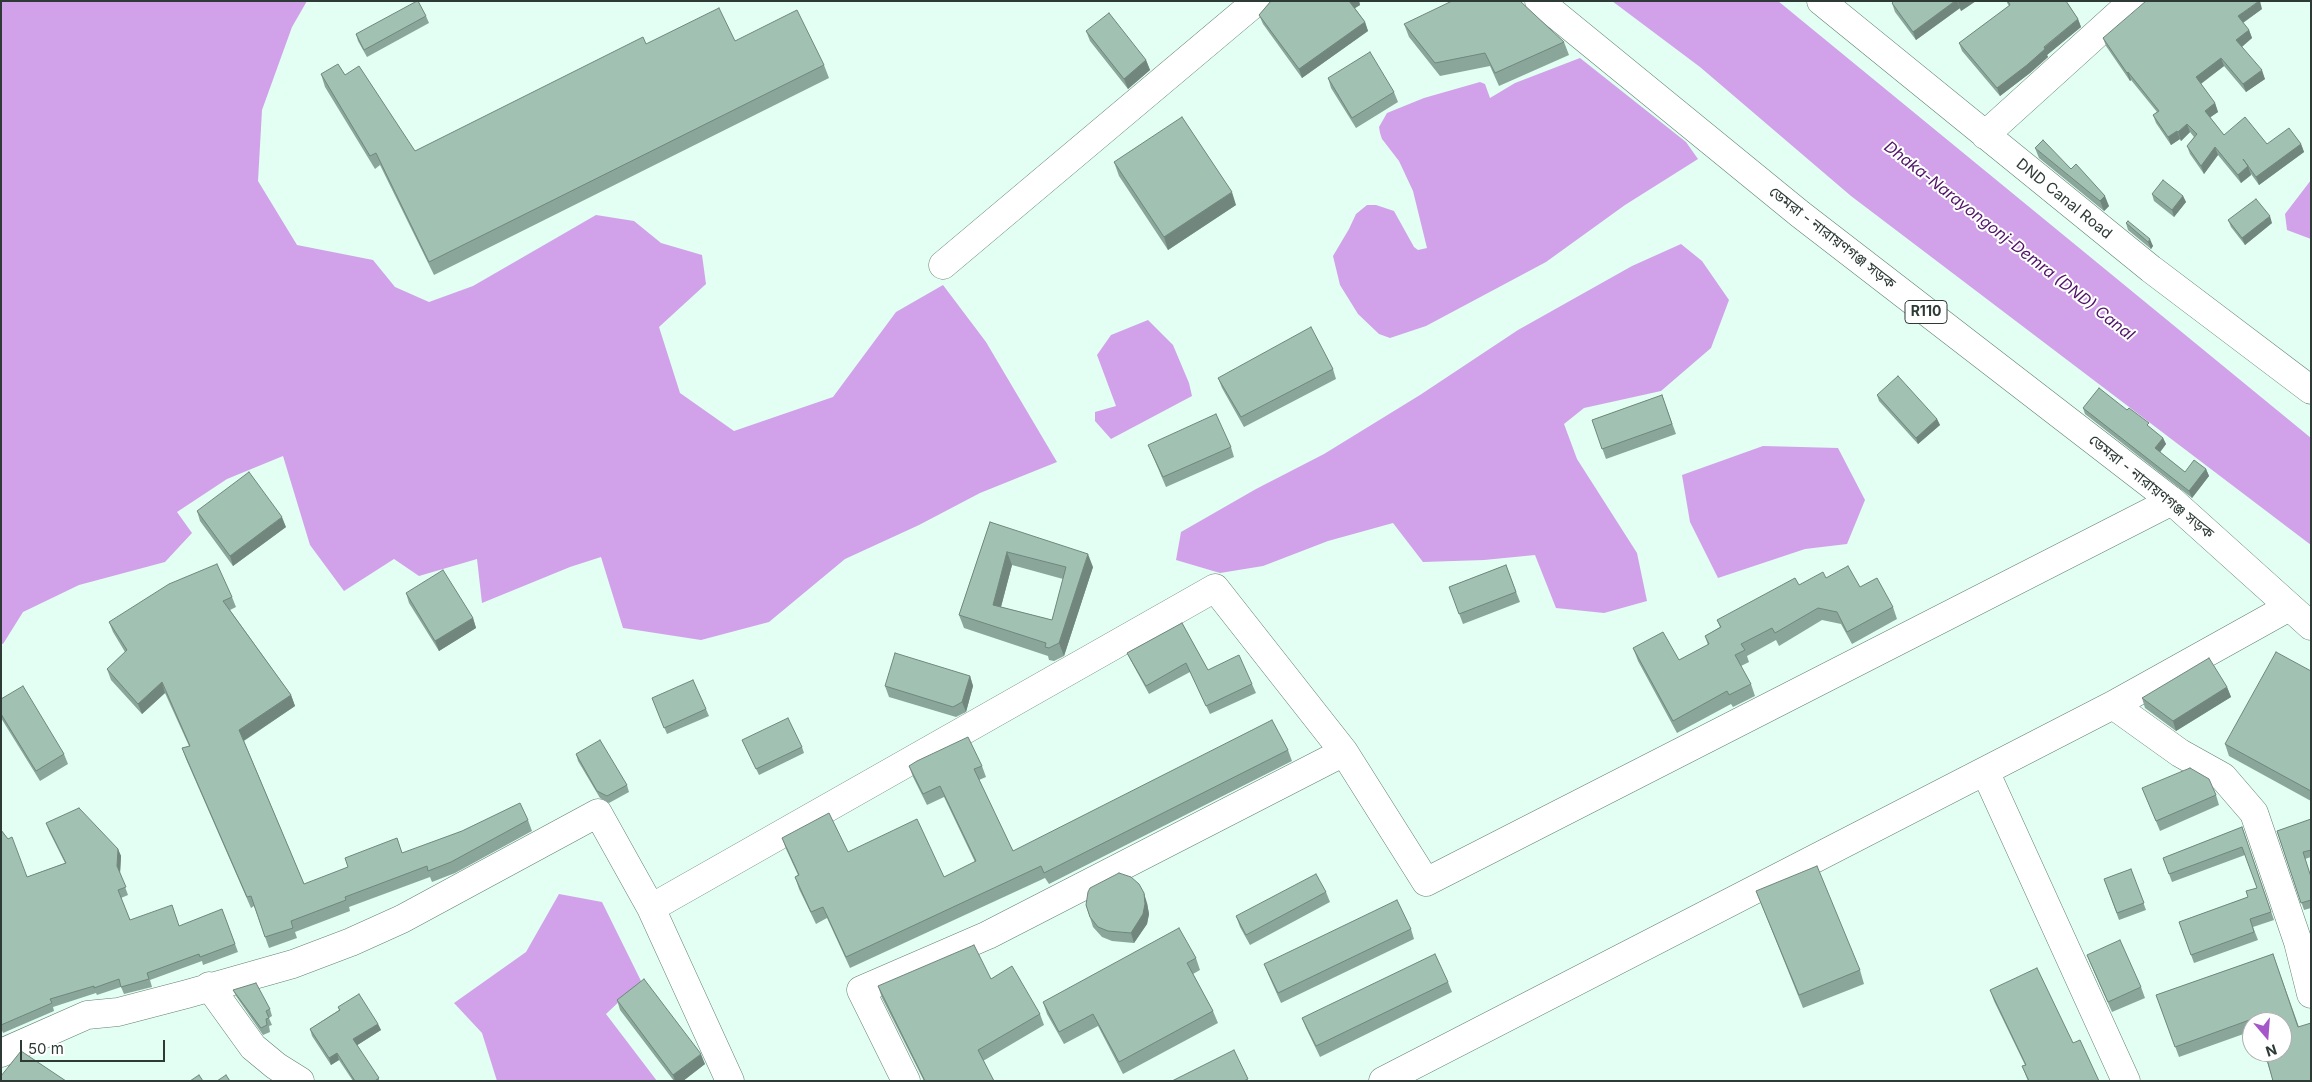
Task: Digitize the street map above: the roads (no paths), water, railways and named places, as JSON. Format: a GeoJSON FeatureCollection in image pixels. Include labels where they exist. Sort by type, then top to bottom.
{"type":"FeatureCollection","features":[{"type":"Feature","properties":{"kind":"street"},"geometry":{"type":"LineString","coordinates":[[943,265],[1257,1]]}},
{"type":"Feature","properties":{"kind":"street","name":"ডেমরা - নারায়ণগঞ্জ সড়ক"},"geometry":{"type":"LineString","coordinates":[[1539,1],[1800,214],[2172,501],[2311,626]]}},
{"type":"Feature","properties":{"kind":"street","name":"DND Canal Road"},"geometry":{"type":"LineString","coordinates":[[1821,1],[2151,269],[2311,390]]}},
{"type":"Feature","properties":{"kind":"street"},"geometry":{"type":"LineString","coordinates":[[1986,135],[2133,1]]}},
{"type":"Feature","properties":{"kind":"street"},"geometry":{"type":"LineString","coordinates":[[651,908],[1215,588],[1344,752],[1426,882],[2172,501]]}},
{"type":"Feature","properties":{"kind":"street"},"geometry":{"type":"LineString","coordinates":[[1383,1081],[2113,705],[2289,606]]}},
{"type":"Feature","properties":{"kind":"street"},"geometry":{"type":"LineString","coordinates":[[2113,705],[2180,753],[2223,777],[2254,813],[2298,942],[2311,994]]}},
{"type":"Feature","properties":{"kind":"street"},"geometry":{"type":"LineString","coordinates":[[906,1081],[861,990],[988,935],[1344,752]]}},
{"type":"Feature","properties":{"kind":"street"},"geometry":{"type":"LineString","coordinates":[[1985,771],[2126,1081]]}},
{"type":"Feature","properties":{"kind":"street"},"geometry":{"type":"LineString","coordinates":[[1,1053],[87,1015],[118,1012],[293,964],[351,942],[402,919],[598,813],[651,908],[730,1081]]}},
{"type":"Feature","properties":{"kind":"street"},"geometry":{"type":"LineString","coordinates":[[209,986],[253,1047],[276,1066],[300,1081]]}},
{"type":"Feature","properties":{"kind":"water"},"geometry":{"type":"Polygon","coordinates":[[[1,1],[307,1],[292,27],[262,110],[258,181],[297,245],[373,260],[395,287],[429,302],[473,286],[596,215],[634,221],[661,243],[702,255],[706,284],[659,327],[680,393],[734,431],[833,397],[896,312],[943,285],[986,342],[1057,462],[980,493],[919,525],[845,559],[769,622],[701,640],[623,628],[601,557],[570,567],[482,603],[477,559],[419,576],[394,559],[344,591],[310,545],[283,456],[227,479],[177,512],[192,533],[165,562],[79,585],[23,612],[3,644],[1,643],[1,1]]]}},
{"type":"Feature","properties":{"kind":"water","name":"Dhaka-Narayongonj-Demra (DND) Canal"},"geometry":{"type":"Polygon","coordinates":[[[1612,1],[1778,1],[2311,438],[2311,545],[1851,196],[1700,67],[1612,1]]]}},
{"type":"Feature","properties":{"kind":"water"},"geometry":{"type":"Polygon","coordinates":[[[1580,58],[1686,142],[1698,159],[1625,205],[1546,262],[1426,326],[1390,338],[1379,334],[1358,314],[1340,285],[1333,256],[1356,214],[1367,205],[1376,205],[1394,211],[1414,247],[1418,250],[1427,248],[1413,191],[1399,161],[1382,139],[1380,133],[1379,127],[1387,113],[1424,98],[1480,82],[1485,84],[1490,98],[1515,83],[1580,58]]]}},
{"type":"Feature","properties":{"kind":"water"},"geometry":{"type":"Polygon","coordinates":[[[2311,180],[2311,239],[2287,230],[2285,214],[2311,180]]]}},
{"type":"Feature","properties":{"kind":"water"},"geometry":{"type":"Polygon","coordinates":[[[1681,244],[1702,261],[1729,300],[1711,348],[1661,391],[1584,408],[1564,424],[1577,459],[1637,553],[1647,601],[1604,613],[1556,608],[1535,555],[1484,560],[1423,562],[1393,523],[1328,541],[1263,566],[1220,573],[1176,560],[1181,532],[1256,489],[1324,454],[1420,395],[1518,330],[1632,266],[1681,244]]]}},
{"type":"Feature","properties":{"kind":"water"},"geometry":{"type":"Polygon","coordinates":[[[1148,320],[1173,345],[1189,383],[1192,396],[1111,439],[1095,421],[1095,412],[1116,406],[1097,355],[1111,335],[1148,320]]]}},
{"type":"Feature","properties":{"kind":"water"},"geometry":{"type":"Polygon","coordinates":[[[1763,446],[1838,448],[1865,500],[1847,544],[1805,549],[1718,578],[1690,522],[1682,475],[1763,446]]]}},
{"type":"Feature","properties":{"kind":"water"},"geometry":{"type":"Polygon","coordinates":[[[559,894],[602,902],[641,981],[606,1014],[657,1081],[497,1081],[482,1033],[454,1003],[526,952],[559,894]]]}}]}
